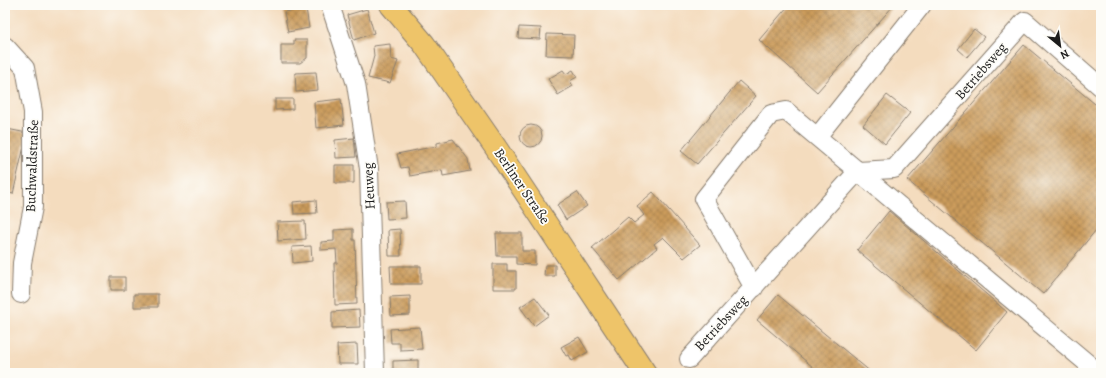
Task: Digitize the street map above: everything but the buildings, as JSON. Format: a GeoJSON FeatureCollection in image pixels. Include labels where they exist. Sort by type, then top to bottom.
{"type":"FeatureCollection","features":[{"type":"Feature","properties":{"kind":"main road","name":"Berliner Straße"},"geometry":{"type":"LineString","coordinates":[[391,5],[424,44],[496,148],[645,373]]}},
{"type":"Feature","properties":{"kind":"street","name":"Heuweg"},"geometry":{"type":"LineString","coordinates":[[330,5],[356,84],[369,169],[375,373]]}},
{"type":"Feature","properties":{"kind":"street"},"geometry":{"type":"LineString","coordinates":[[817,137],[922,5]]}},
{"type":"Feature","properties":{"kind":"street","name":"Betriebsweg"},"geometry":{"type":"LineString","coordinates":[[689,358],[754,288],[858,171],[894,169],[1024,21],[1101,87]]}},
{"type":"Feature","properties":{"kind":"street","name":"Buchwaldstraße"},"geometry":{"type":"LineString","coordinates":[[5,46],[25,68],[33,112],[33,207],[22,263],[21,294]]}},
{"type":"Feature","properties":{"kind":"street","name":"Betriebsweg"},"geometry":{"type":"LineString","coordinates":[[754,288],[704,199],[771,114],[786,112],[1099,373]]}}]}
